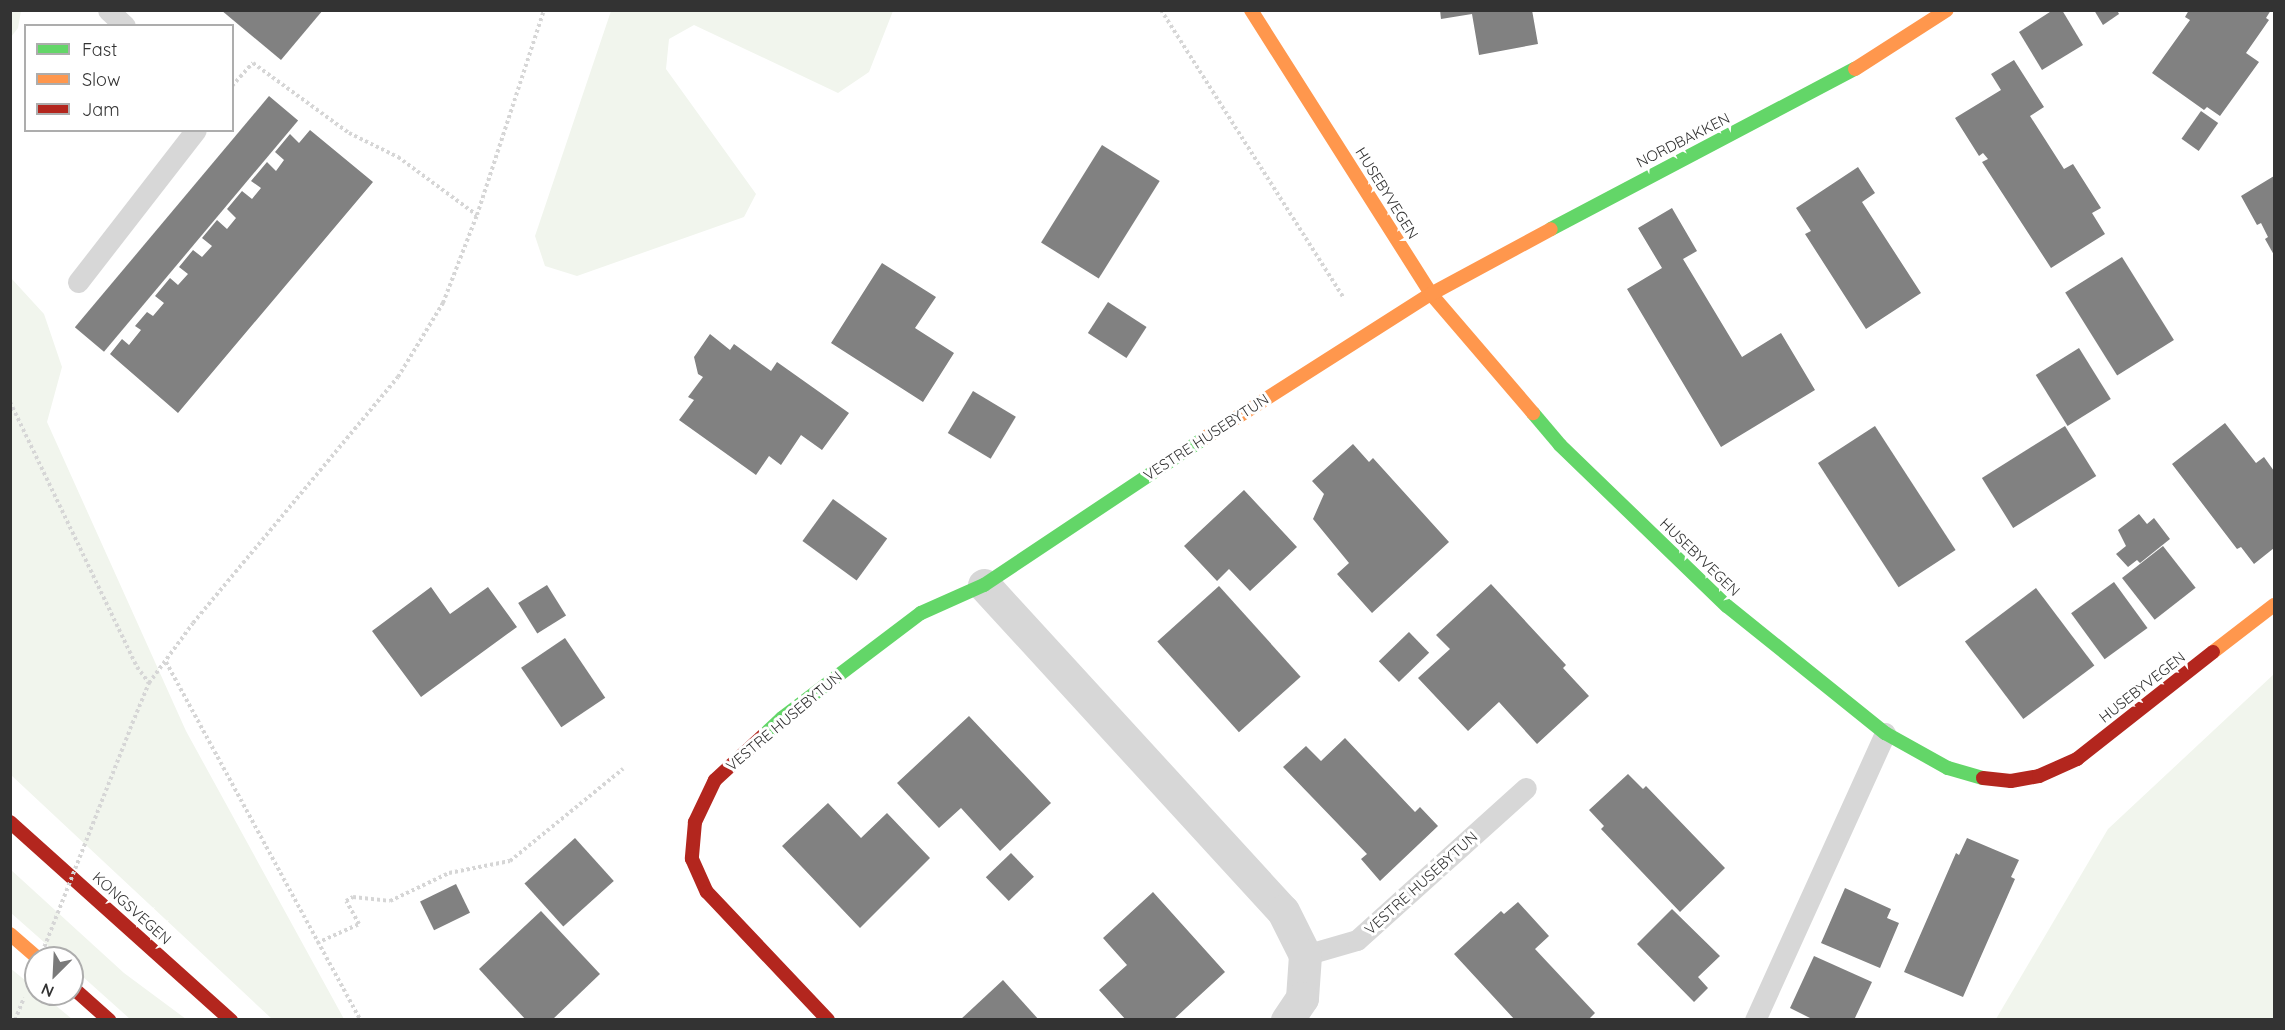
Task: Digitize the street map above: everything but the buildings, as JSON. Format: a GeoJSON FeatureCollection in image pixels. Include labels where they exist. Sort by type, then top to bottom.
{"type":"FeatureCollection","features":[{"type":"Feature","properties":{"kind":"street","name":"HUSEBYVEGEN"},"geometry":{"type":"LineString","coordinates":[[1251,10],[1431,294],[1560,445],[1728,606],[1885,733],[1948,768],[1978,778],[2011,781],[2038,776],[2077,759],[2274,604]]}},
{"type":"Feature","properties":{"kind":"street","name":"NORDBAKKEN"},"geometry":{"type":"LineString","coordinates":[[1431,294],[1650,176],[1848,74],[1947,10]]}},
{"type":"Feature","properties":{"kind":"street","name":"VESTRE HUSEBYTUN"},"geometry":{"type":"LineString","coordinates":[[828,1020],[707,892],[692,859],[695,822],[715,780],[782,718],[921,614],[984,585],[1262,400],[1431,294]]}},
{"type":"Feature","properties":{"kind":"street"},"geometry":{"type":"LineString","coordinates":[[984,585],[1283,911],[1305,955],[1302,998],[1287,1020]]}},
{"type":"Feature","properties":{"kind":"street","name":"KONGSVEGEN"},"geometry":{"type":"LineString","coordinates":[[10,822],[231,1020]]}},
{"type":"Feature","properties":{"kind":"street"},"geometry":{"type":"LineString","coordinates":[[10,934],[24,946]]}},
{"type":"Feature","properties":{"kind":"street"},"geometry":{"type":"LineString","coordinates":[[84,998],[109,1020]]}},
{"type":"Feature","properties":{"kind":"lane"},"geometry":{"type":"LineString","coordinates":[[108,10],[123,24]]}},
{"type":"Feature","properties":{"kind":"lane"},"geometry":{"type":"LineString","coordinates":[[78,282],[194,132]]}},
{"type":"Feature","properties":{"kind":"lane"},"geometry":{"type":"LineString","coordinates":[[1755,1020],[1885,733]]}},
{"type":"Feature","properties":{"kind":"lane","name":"VESTRE HUSEBYTUN"},"geometry":{"type":"LineString","coordinates":[[1305,955],[1357,940],[1526,788]]}},
{"type":"Feature","properties":{"kind":"path"},"geometry":{"type":"LineString","coordinates":[[44,946],[149,683],[193,623],[398,377],[443,303],[477,215],[544,10]]}},
{"type":"Feature","properties":{"kind":"path"},"geometry":{"type":"LineString","coordinates":[[1161,10],[1367,334]]}},
{"type":"Feature","properties":{"kind":"path"},"geometry":{"type":"LineString","coordinates":[[234,84],[253,63],[349,134],[398,157],[477,215]]}},
{"type":"Feature","properties":{"kind":"path"},"geometry":{"type":"LineString","coordinates":[[10,402],[136,667],[149,683]]}},
{"type":"Feature","properties":{"kind":"path"},"geometry":{"type":"LineString","coordinates":[[166,662],[360,1020]]}},
{"type":"Feature","properties":{"kind":"path"},"geometry":{"type":"LineString","coordinates":[[317,943],[359,924],[346,901],[353,897],[390,901],[449,873],[510,861],[623,769]]}},
{"type":"Feature","properties":{"kind":"shaded area"},"geometry":{"type":"Polygon","coordinates":[[[11,10],[21,11],[18,28],[11,37],[11,10]]]}},
{"type":"Feature","properties":{"kind":"shaded area"},"geometry":{"type":"Polygon","coordinates":[[[611,10],[893,11],[869,72],[838,93],[694,25],[669,39],[666,69],[756,194],[744,217],[577,276],[545,266],[535,236],[611,10]]]}},
{"type":"Feature","properties":{"kind":"shaded area"},"geometry":{"type":"Polygon","coordinates":[[[11,278],[44,314],[62,367],[47,422],[186,731],[344,1019],[272,1019],[11,775],[11,278]]]}},
{"type":"Feature","properties":{"kind":"shaded area"},"geometry":{"type":"Polygon","coordinates":[[[2274,674],[2274,1019],[1996,1019],[2108,829],[2274,674]]]}},
{"type":"Feature","properties":{"kind":"shaded area"},"geometry":{"type":"Polygon","coordinates":[[[10,869],[124,973],[186,1019],[130,1019],[84,978],[84,946],[48,946],[11,913],[10,869]]]}},
{"type":"Feature","properties":{"kind":"shaded area"},"geometry":{"type":"Polygon","coordinates":[[[10,968],[24,979],[24,1006],[56,1006],[72,1019],[11,1019],[10,968]]]}},
{"type":"Feature","properties":{"kind":"traffic: fast"},"geometry":{"type":"LineString","coordinates":[[1551,229],[1855,69]]}},
{"type":"Feature","properties":{"kind":"traffic: fast"},"geometry":{"type":"LineString","coordinates":[[1533,413],[1560,445],[1727,606],[1885,733],[1948,768],[1983,778]]}},
{"type":"Feature","properties":{"kind":"traffic: fast"},"geometry":{"type":"LineString","coordinates":[[764,735],[782,718],[921,613],[984,585],[1203,439]]}},
{"type":"Feature","properties":{"kind":"traffic: slow"},"geometry":{"type":"LineString","coordinates":[[1251,10],[1431,294],[1533,413]]}},
{"type":"Feature","properties":{"kind":"traffic: slow"},"geometry":{"type":"LineString","coordinates":[[1855,69],[1947,10]]}},
{"type":"Feature","properties":{"kind":"traffic: slow"},"geometry":{"type":"LineString","coordinates":[[1203,439],[1431,294],[1551,229]]}},
{"type":"Feature","properties":{"kind":"traffic: slow"},"geometry":{"type":"LineString","coordinates":[[2213,652],[2274,605]]}},
{"type":"Feature","properties":{"kind":"traffic: slow"},"geometry":{"type":"LineString","coordinates":[[10,934],[24,946]]}},
{"type":"Feature","properties":{"kind":"traffic: jam"},"geometry":{"type":"LineString","coordinates":[[1983,778],[2011,781],[2039,776],[2077,759],[2213,652]]}},
{"type":"Feature","properties":{"kind":"traffic: jam"},"geometry":{"type":"LineString","coordinates":[[764,735],[715,780],[695,822],[692,859],[707,892],[828,1020]]}},
{"type":"Feature","properties":{"kind":"traffic: jam"},"geometry":{"type":"LineString","coordinates":[[10,822],[231,1020]]}},
{"type":"Feature","properties":{"kind":"traffic: jam"},"geometry":{"type":"LineString","coordinates":[[84,998],[109,1020]]}}]}
